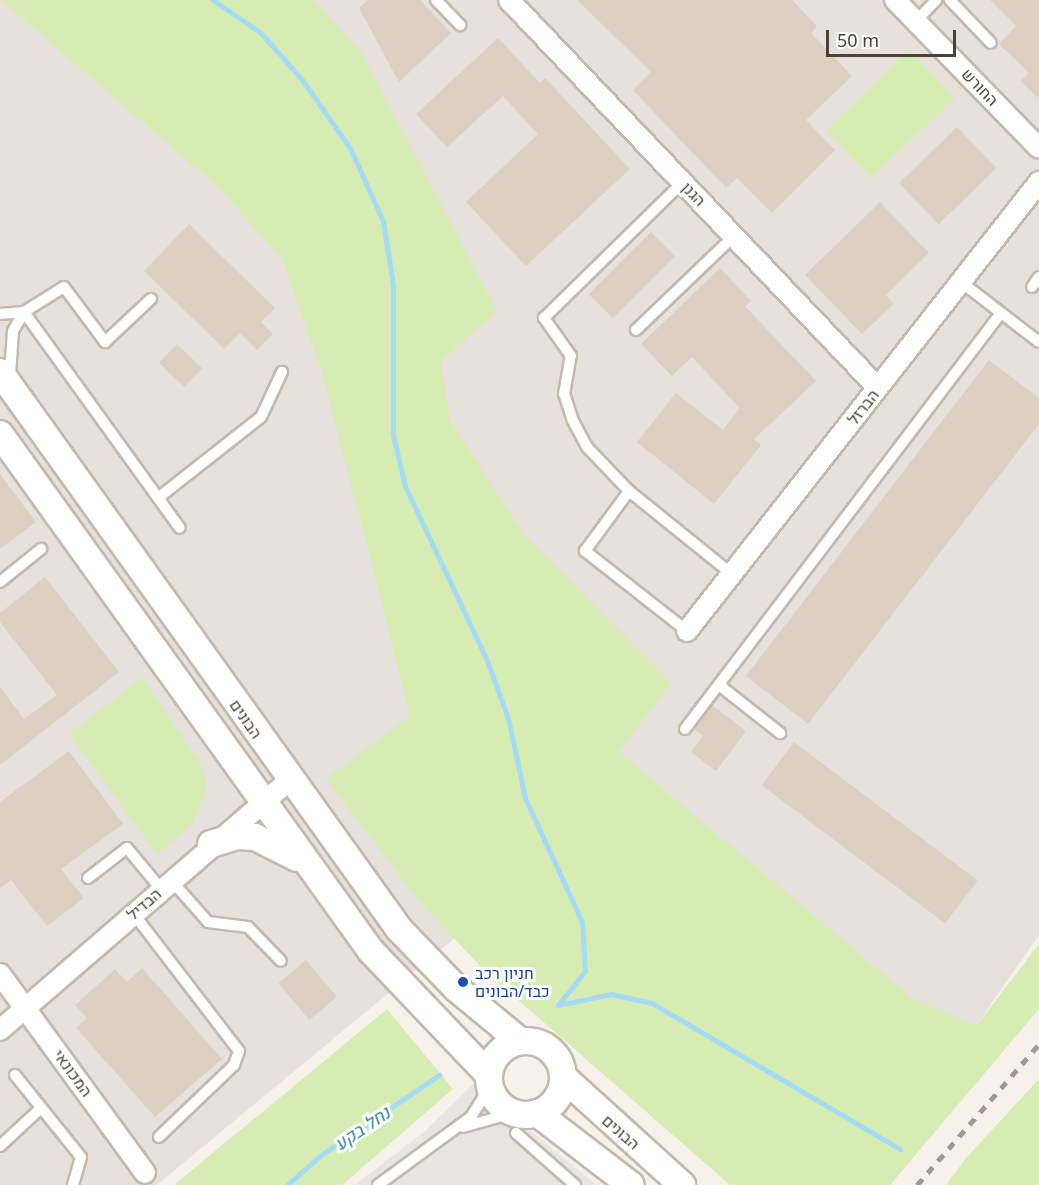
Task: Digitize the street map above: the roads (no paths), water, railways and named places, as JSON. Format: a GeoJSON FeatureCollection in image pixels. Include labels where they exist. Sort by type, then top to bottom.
{"type":"FeatureCollection","features":[{"type":"Feature","properties":{"kind":"street","name":"הגנן"},"geometry":{"type":"LineString","coordinates":[[509,0],[878,388]]}},
{"type":"Feature","properties":{"kind":"street","name":"החורש"},"geometry":{"type":"LineString","coordinates":[[895,0],[1039,148]]}},
{"type":"Feature","properties":{"kind":"street","name":"הברזל"},"geometry":{"type":"LineString","coordinates":[[687,631],[1039,182]]}},
{"type":"Feature","properties":{"kind":"street","name":"הבונים"},"geometry":{"type":"LineString","coordinates":[[6,381],[399,929],[457,989],[520,1041]]}},
{"type":"Feature","properties":{"kind":"street"},"geometry":{"type":"LineString","coordinates":[[0,434],[306,864],[371,951],[490,1081],[522,1120],[556,1099],[563,1077],[544,1046],[520,1041],[499,1053],[490,1081]]}},
{"type":"Feature","properties":{"kind":"street","name":"הבדיל"},"geometry":{"type":"LineString","coordinates":[[0,1030],[261,800],[290,780]]}},
{"type":"Feature","properties":{"kind":"street"},"geometry":{"type":"LineString","coordinates":[[211,844],[255,837],[306,864]]}},
{"type":"Feature","properties":{"kind":"street","name":"המכונאי"},"geometry":{"type":"LineString","coordinates":[[0,974],[145,1173]]}},
{"type":"Feature","properties":{"kind":"street","name":"הבונים"},"geometry":{"type":"LineString","coordinates":[[563,1077],[682,1185]]}},
{"type":"Feature","properties":{"kind":"street","name":"הבונים"},"geometry":{"type":"LineString","coordinates":[[522,1120],[631,1185]]}},
{"type":"Feature","properties":{"kind":"lane"},"geometry":{"type":"LineString","coordinates":[[436,0],[460,25]]}},
{"type":"Feature","properties":{"kind":"lane"},"geometry":{"type":"LineString","coordinates":[[916,21],[936,0]]}},
{"type":"Feature","properties":{"kind":"lane"},"geometry":{"type":"LineString","coordinates":[[950,0],[991,43]]}},
{"type":"Feature","properties":{"kind":"lane"},"geometry":{"type":"LineString","coordinates":[[683,182],[544,318],[571,356],[564,394],[573,421],[586,447],[629,491],[732,574]]}},
{"type":"Feature","properties":{"kind":"lane"},"geometry":{"type":"LineString","coordinates":[[636,330],[734,236]]}},
{"type":"Feature","properties":{"kind":"lane"},"geometry":{"type":"LineString","coordinates":[[1032,287],[1039,277]]}},
{"type":"Feature","properties":{"kind":"lane"},"geometry":{"type":"LineString","coordinates":[[961,282],[1039,342]]}},
{"type":"Feature","properties":{"kind":"lane"},"geometry":{"type":"LineString","coordinates":[[0,314],[24,312],[64,287],[105,342],[151,299]]}},
{"type":"Feature","properties":{"kind":"lane"},"geometry":{"type":"LineString","coordinates":[[6,381],[9,351],[24,312]]}},
{"type":"Feature","properties":{"kind":"lane"},"geometry":{"type":"LineString","coordinates":[[24,312],[180,528]]}},
{"type":"Feature","properties":{"kind":"lane"},"geometry":{"type":"LineString","coordinates":[[685,729],[1001,313]]}},
{"type":"Feature","properties":{"kind":"lane"},"geometry":{"type":"LineString","coordinates":[[158,498],[261,417],[282,372]]}},
{"type":"Feature","properties":{"kind":"lane"},"geometry":{"type":"LineString","coordinates":[[629,491],[585,551],[687,631]]}},
{"type":"Feature","properties":{"kind":"lane"},"geometry":{"type":"LineString","coordinates":[[0,582],[41,549]]}},
{"type":"Feature","properties":{"kind":"lane"},"geometry":{"type":"LineString","coordinates":[[719,684],[780,733]]}},
{"type":"Feature","properties":{"kind":"lane"},"geometry":{"type":"LineString","coordinates":[[88,878],[127,848],[208,922],[248,927],[281,962]]}},
{"type":"Feature","properties":{"kind":"lane"},"geometry":{"type":"LineString","coordinates":[[133,913],[239,1051],[234,1065],[159,1137]]}},
{"type":"Feature","properties":{"kind":"lane"},"geometry":{"type":"LineString","coordinates":[[15,1075],[81,1157],[72,1185]]}},
{"type":"Feature","properties":{"kind":"lane"},"geometry":{"type":"LineString","coordinates":[[378,1185],[478,1110],[490,1081]]}},
{"type":"Feature","properties":{"kind":"lane"},"geometry":{"type":"LineString","coordinates":[[0,1146],[41,1108]]}},
{"type":"Feature","properties":{"kind":"lane"},"geometry":{"type":"LineString","coordinates":[[451,1132],[522,1120],[575,1185]]}},
{"type":"Feature","properties":{"kind":"waterway"},"geometry":{"type":"LineString","coordinates":[[213,0],[261,33],[303,81],[350,148],[383,221],[393,285],[393,435],[405,486],[486,658],[508,718],[525,798],[582,922],[585,971],[558,1005]]}},
{"type":"Feature","properties":{"kind":"waterway"},"geometry":{"type":"LineString","coordinates":[[558,1005],[611,994],[652,1003],[900,1149]]}},
{"type":"Feature","properties":{"kind":"waterway","name":"נחל בקע"},"geometry":{"type":"LineString","coordinates":[[287,1185],[321,1155],[439,1075]]}},
{"type":"Feature","properties":{"kind":"railway"},"geometry":{"type":"LineString","coordinates":[[917,1185],[1039,1044]]}},
{"type":"Feature","properties":{"kind":"place","name":"חניון רכב כבד/הבונים"},"geometry":{"type":"Point","coordinates":[463,982]}}]}
